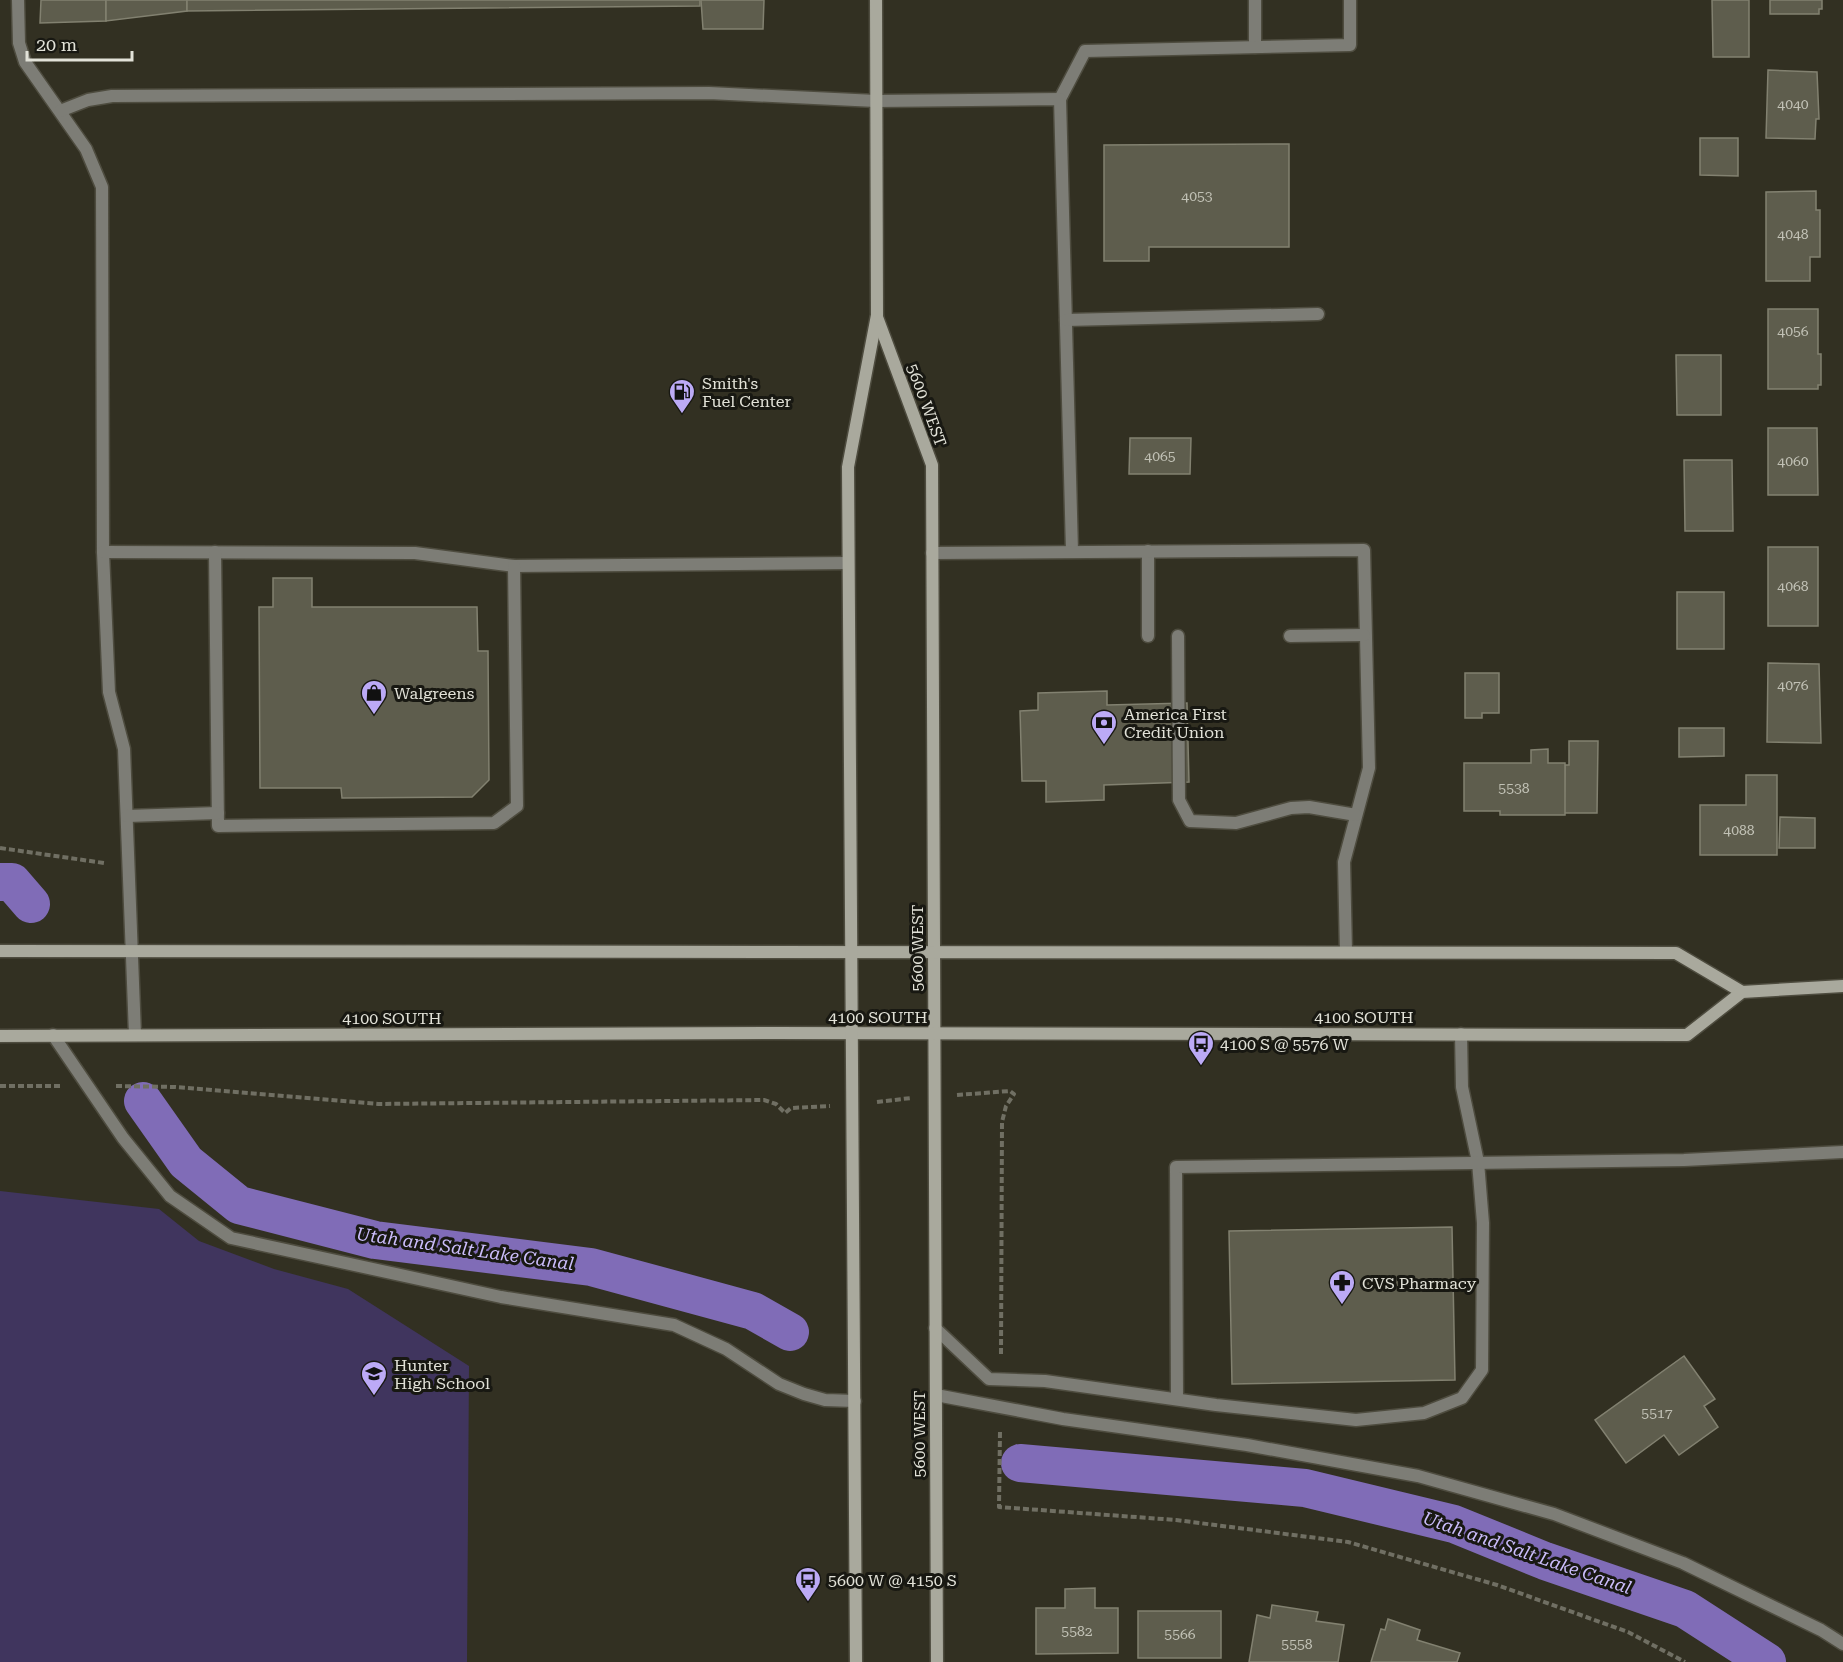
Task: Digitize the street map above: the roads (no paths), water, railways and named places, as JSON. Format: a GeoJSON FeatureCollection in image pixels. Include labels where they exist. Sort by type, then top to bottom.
{"type":"FeatureCollection","features":[{"type":"Feature","properties":{"kind":"main road","name":"5600 WEST"},"geometry":{"type":"LineString","coordinates":[[856,1662],[848,467],[877,315],[876,0]]}},
{"type":"Feature","properties":{"kind":"main road","name":"5600 WEST"},"geometry":{"type":"LineString","coordinates":[[877,315],[932,465],[937,1662]]}},
{"type":"Feature","properties":{"kind":"main road"},"geometry":{"type":"LineString","coordinates":[[0,951],[1676,953],[1742,992],[1843,986]]}},
{"type":"Feature","properties":{"kind":"main road","name":"4100 SOUTH"},"geometry":{"type":"LineString","coordinates":[[0,1035],[851,1033],[1687,1035],[1742,992]]}},
{"type":"Feature","properties":{"kind":"lane"},"geometry":{"type":"LineString","coordinates":[[18,0],[19,43],[25,62],[86,149],[102,187],[103,552],[109,692],[124,749],[135,1035]]}},
{"type":"Feature","properties":{"kind":"lane"},"geometry":{"type":"LineString","coordinates":[[1255,0],[1256,47]]}},
{"type":"Feature","properties":{"kind":"lane"},"geometry":{"type":"LineString","coordinates":[[1072,551],[1060,99],[1085,51],[1350,45],[1350,0]]}},
{"type":"Feature","properties":{"kind":"lane"},"geometry":{"type":"LineString","coordinates":[[60,111],[87,100],[123,96],[709,93],[876,101],[1060,99]]}},
{"type":"Feature","properties":{"kind":"lane"},"geometry":{"type":"LineString","coordinates":[[1066,320],[1318,314]]}},
{"type":"Feature","properties":{"kind":"lane"},"geometry":{"type":"LineString","coordinates":[[932,553],[1364,550],[1364,635],[1369,768],[1344,862],[1346,952]]}},
{"type":"Feature","properties":{"kind":"lane"},"geometry":{"type":"LineString","coordinates":[[1148,551],[1148,636]]}},
{"type":"Feature","properties":{"kind":"lane"},"geometry":{"type":"LineString","coordinates":[[103,552],[415,553],[514,566],[848,563]]}},
{"type":"Feature","properties":{"kind":"lane"},"geometry":{"type":"LineString","coordinates":[[215,552],[218,826],[494,823],[517,806],[514,566]]}},
{"type":"Feature","properties":{"kind":"lane"},"geometry":{"type":"LineString","coordinates":[[1290,636],[1364,635]]}},
{"type":"Feature","properties":{"kind":"lane"},"geometry":{"type":"LineString","coordinates":[[1178,636],[1179,800],[1190,821],[1236,823],[1291,808],[1309,807],[1356,815]]}},
{"type":"Feature","properties":{"kind":"lane"},"geometry":{"type":"LineString","coordinates":[[127,816],[218,813]]}},
{"type":"Feature","properties":{"kind":"lane"},"geometry":{"type":"LineString","coordinates":[[935,1328],[990,1379],[1045,1381],[1177,1397],[1216,1405],[1356,1420],[1424,1413],[1462,1398],[1482,1370],[1483,1223],[1478,1162],[1462,1087],[1461,1034]]}},
{"type":"Feature","properties":{"kind":"lane"},"geometry":{"type":"LineString","coordinates":[[53,1035],[123,1138],[170,1196],[231,1238],[501,1297],[674,1325],[726,1349],[779,1384],[825,1400],[855,1401]]}},
{"type":"Feature","properties":{"kind":"lane"},"geometry":{"type":"LineString","coordinates":[[1177,1397],[1176,1167],[1684,1160],[1843,1152]]}},
{"type":"Feature","properties":{"kind":"lane"},"geometry":{"type":"LineString","coordinates":[[936,1395],[1001,1408],[1247,1445],[1418,1476],[1554,1514],[1683,1563],[1821,1630],[1843,1644]]}},
{"type":"Feature","properties":{"kind":"waterway","name":"Utah and Salt Lake Canal"},"geometry":{"type":"LineString","coordinates":[[0,882],[12,882],[31,904]]}},
{"type":"Feature","properties":{"kind":"waterway","name":"Utah and Salt Lake Canal"},"geometry":{"type":"LineString","coordinates":[[143,1101],[186,1162],[239,1205],[375,1240],[591,1267],[753,1311],[790,1332]]}},
{"type":"Feature","properties":{"kind":"waterway","name":"Utah and Salt Lake Canal"},"geometry":{"type":"LineString","coordinates":[[1020,1463],[1305,1488],[1454,1524],[1545,1561],[1685,1609],[1767,1662]]}},
{"type":"Feature","properties":{"kind":"place","name":"Smith's Fuel Center"},"geometry":{"type":"Point","coordinates":[682,415]}},
{"type":"Feature","properties":{"kind":"place","name":"Walgreens"},"geometry":{"type":"Point","coordinates":[374,716]}},
{"type":"Feature","properties":{"kind":"place","name":"America First Credit Union"},"geometry":{"type":"Point","coordinates":[1104,746]}},
{"type":"Feature","properties":{"kind":"place","name":"4100 S @ 5576 W"},"geometry":{"type":"Point","coordinates":[1201,1067]}},
{"type":"Feature","properties":{"kind":"place","name":"CVS Pharmacy"},"geometry":{"type":"Point","coordinates":[1342,1306]}},
{"type":"Feature","properties":{"kind":"place","name":"Hunter High School"},"geometry":{"type":"Point","coordinates":[374,1397]}},
{"type":"Feature","properties":{"kind":"place","name":"5600 W @ 4150 S"},"geometry":{"type":"Point","coordinates":[808,1603]}}]}
